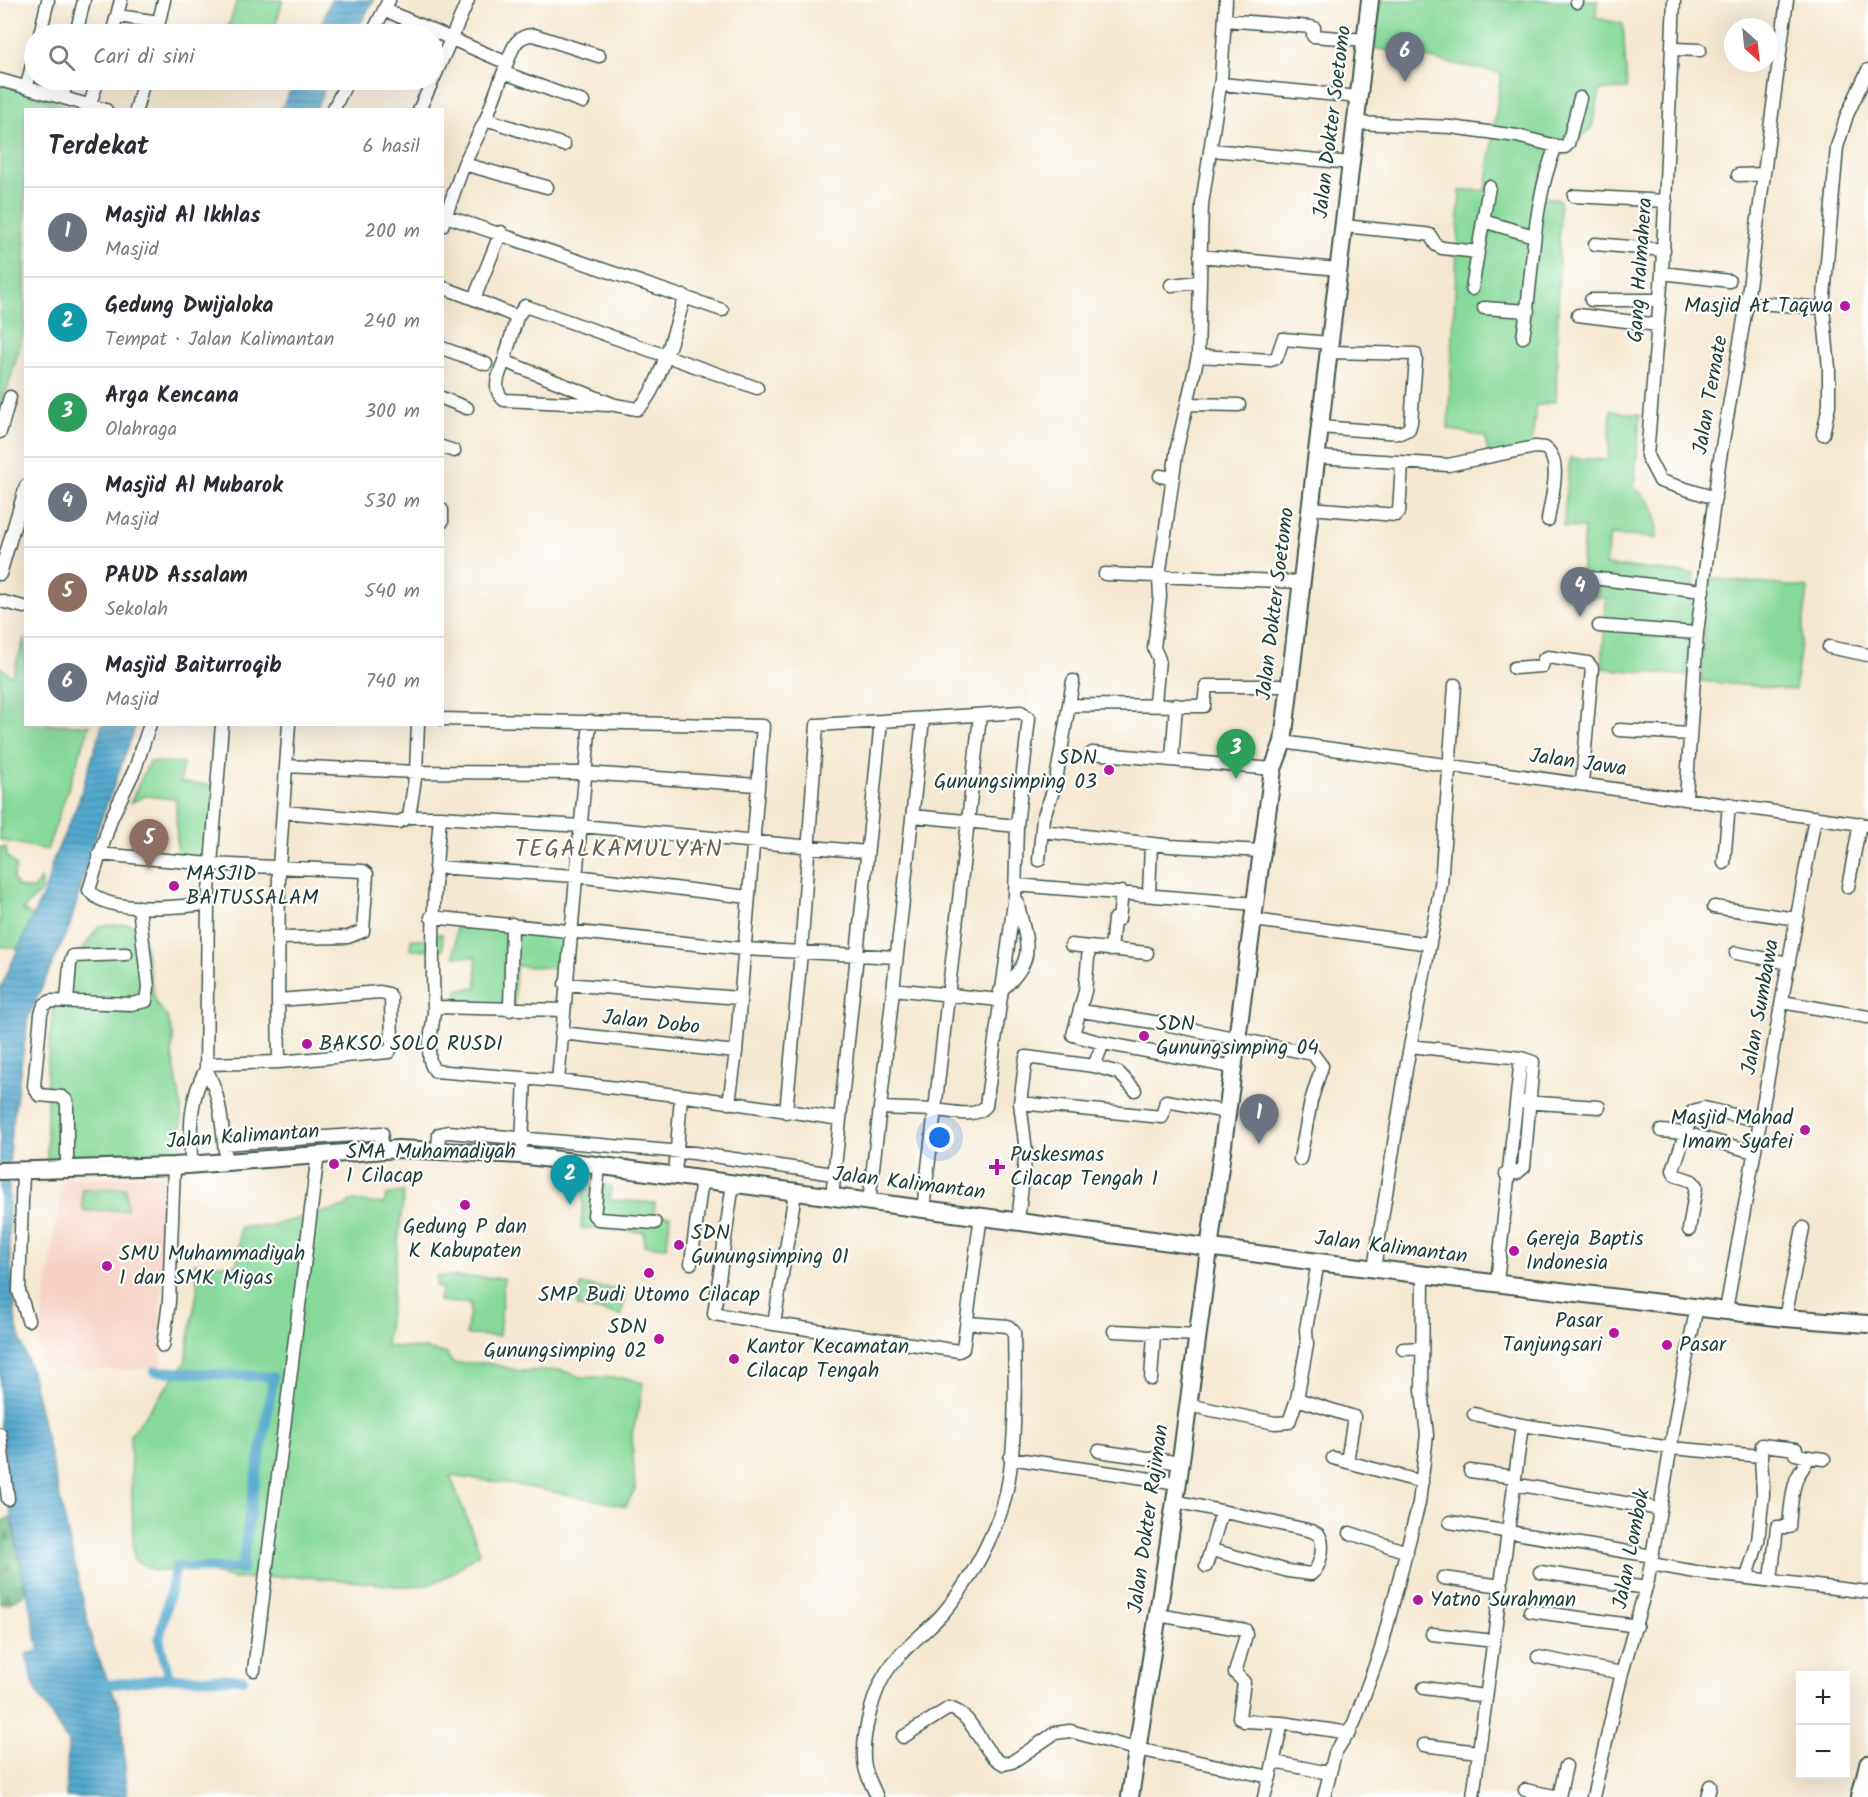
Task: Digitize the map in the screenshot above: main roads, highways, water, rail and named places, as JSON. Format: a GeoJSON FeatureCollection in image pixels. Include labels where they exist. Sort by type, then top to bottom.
{"type":"FeatureCollection","features":[{"type":"Feature","properties":{"kind":"water"},"geometry":{"type":"Polygon","coordinates":[[[331,0],[374,0],[360,24],[322,24],[331,0]]]}},
{"type":"Feature","properties":{"kind":"water"},"geometry":{"type":"Polygon","coordinates":[[[291,90],[324,90],[316,108],[282,108],[291,90]]]}},
{"type":"Feature","properties":{"kind":"water"},"geometry":{"type":"Polygon","coordinates":[[[102,726],[136,726],[97,831],[70,925],[28,1018],[10,1142],[9,1176],[9,1240],[16,1325],[32,1375],[93,1645],[121,1712],[127,1797],[66,1797],[68,1742],[35,1689],[26,1654],[39,1651],[11,1516],[0,1417],[0,989],[47,885],[53,860],[78,803],[102,726]]]}},
{"type":"Feature","properties":{"kind":"waterway"},"geometry":{"type":"LineString","coordinates":[[155,1371],[273,1377],[242,1569],[176,1567],[159,1639],[169,1678]]}},
{"type":"Feature","properties":{"kind":"waterway"},"geometry":{"type":"LineString","coordinates":[[96,1686],[169,1678],[243,1679]]}},
{"type":"Feature","properties":{"kind":"place","name":"Masjid Baiturroqib"},"geometry":{"type":"Point","coordinates":[1405,82]}},
{"type":"Feature","properties":{"kind":"place","name":"Masjid At Taqwa"},"geometry":{"type":"Point","coordinates":[1845,306]}},
{"type":"Feature","properties":{"kind":"place","name":"Masjid Al Mubarok"},"geometry":{"type":"Point","coordinates":[1580,617]}},
{"type":"Feature","properties":{"kind":"place","name":"SDN Gunungsimping 03"},"geometry":{"type":"Point","coordinates":[1109,770]}},
{"type":"Feature","properties":{"kind":"place","name":"Arga Kencana"},"geometry":{"type":"Point","coordinates":[1236,779]}},
{"type":"Feature","properties":{"kind":"place","name":"PAUD Assalam"},"geometry":{"type":"Point","coordinates":[149,869]}},
{"type":"Feature","properties":{"kind":"place","name":"MASJID BAITUSSALAM"},"geometry":{"type":"Point","coordinates":[174,886]}},
{"type":"Feature","properties":{"kind":"place","name":"SDN Gunungsimping 04"},"geometry":{"type":"Point","coordinates":[1144,1036]}},
{"type":"Feature","properties":{"kind":"place","name":"BAKSO SOLO RUSDI"},"geometry":{"type":"Point","coordinates":[307,1044]}},
{"type":"Feature","properties":{"kind":"place","name":"Masjid Mahad Imam Syafei"},"geometry":{"type":"Point","coordinates":[1805,1130]}},
{"type":"Feature","properties":{"kind":"place","name":"Masjid Al Ikhlas"},"geometry":{"type":"Point","coordinates":[1259,1144]}},
{"type":"Feature","properties":{"kind":"place","name":"SMA Muhamadiyah 1 Cilacap"},"geometry":{"type":"Point","coordinates":[334,1164]}},
{"type":"Feature","properties":{"kind":"place","name":"Puskesmas Cilacap Tengah 1"},"geometry":{"type":"Point","coordinates":[997,1167]}},
{"type":"Feature","properties":{"kind":"place","name":"Gedung P dan K Kabupaten"},"geometry":{"type":"Point","coordinates":[465,1205]}},
{"type":"Feature","properties":{"kind":"place","name":"Gedung Dwijaloka"},"geometry":{"type":"Point","coordinates":[570,1205]}},
{"type":"Feature","properties":{"kind":"place","name":"SDN Gunungsimping 01"},"geometry":{"type":"Point","coordinates":[679,1245]}},
{"type":"Feature","properties":{"kind":"place","name":"Gereja Baptis Indonesia"},"geometry":{"type":"Point","coordinates":[1514,1251]}},
{"type":"Feature","properties":{"kind":"place","name":"SMU Muhammadiyah 1 dan SMK Migas"},"geometry":{"type":"Point","coordinates":[107,1266]}},
{"type":"Feature","properties":{"kind":"place","name":"SMP Budi Utomo Cilacap"},"geometry":{"type":"Point","coordinates":[649,1273]}},
{"type":"Feature","properties":{"kind":"place","name":"Pasar Tanjungsari"},"geometry":{"type":"Point","coordinates":[1614,1333]}},
{"type":"Feature","properties":{"kind":"place","name":"SDN Gunungsimping 02"},"geometry":{"type":"Point","coordinates":[659,1339]}},
{"type":"Feature","properties":{"kind":"place","name":"Pasar"},"geometry":{"type":"Point","coordinates":[1667,1345]}},
{"type":"Feature","properties":{"kind":"place","name":"Kantor Kecamatan Cilacap Tengah"},"geometry":{"type":"Point","coordinates":[734,1359]}},
{"type":"Feature","properties":{"kind":"place","name":"Yatno Surahman"},"geometry":{"type":"Point","coordinates":[1418,1600]}},
{"type":"Feature","properties":{"kind":"district","name":"TEGALKAMULYAN"},"geometry":{"type":"Point","coordinates":[619,849]}}]}
